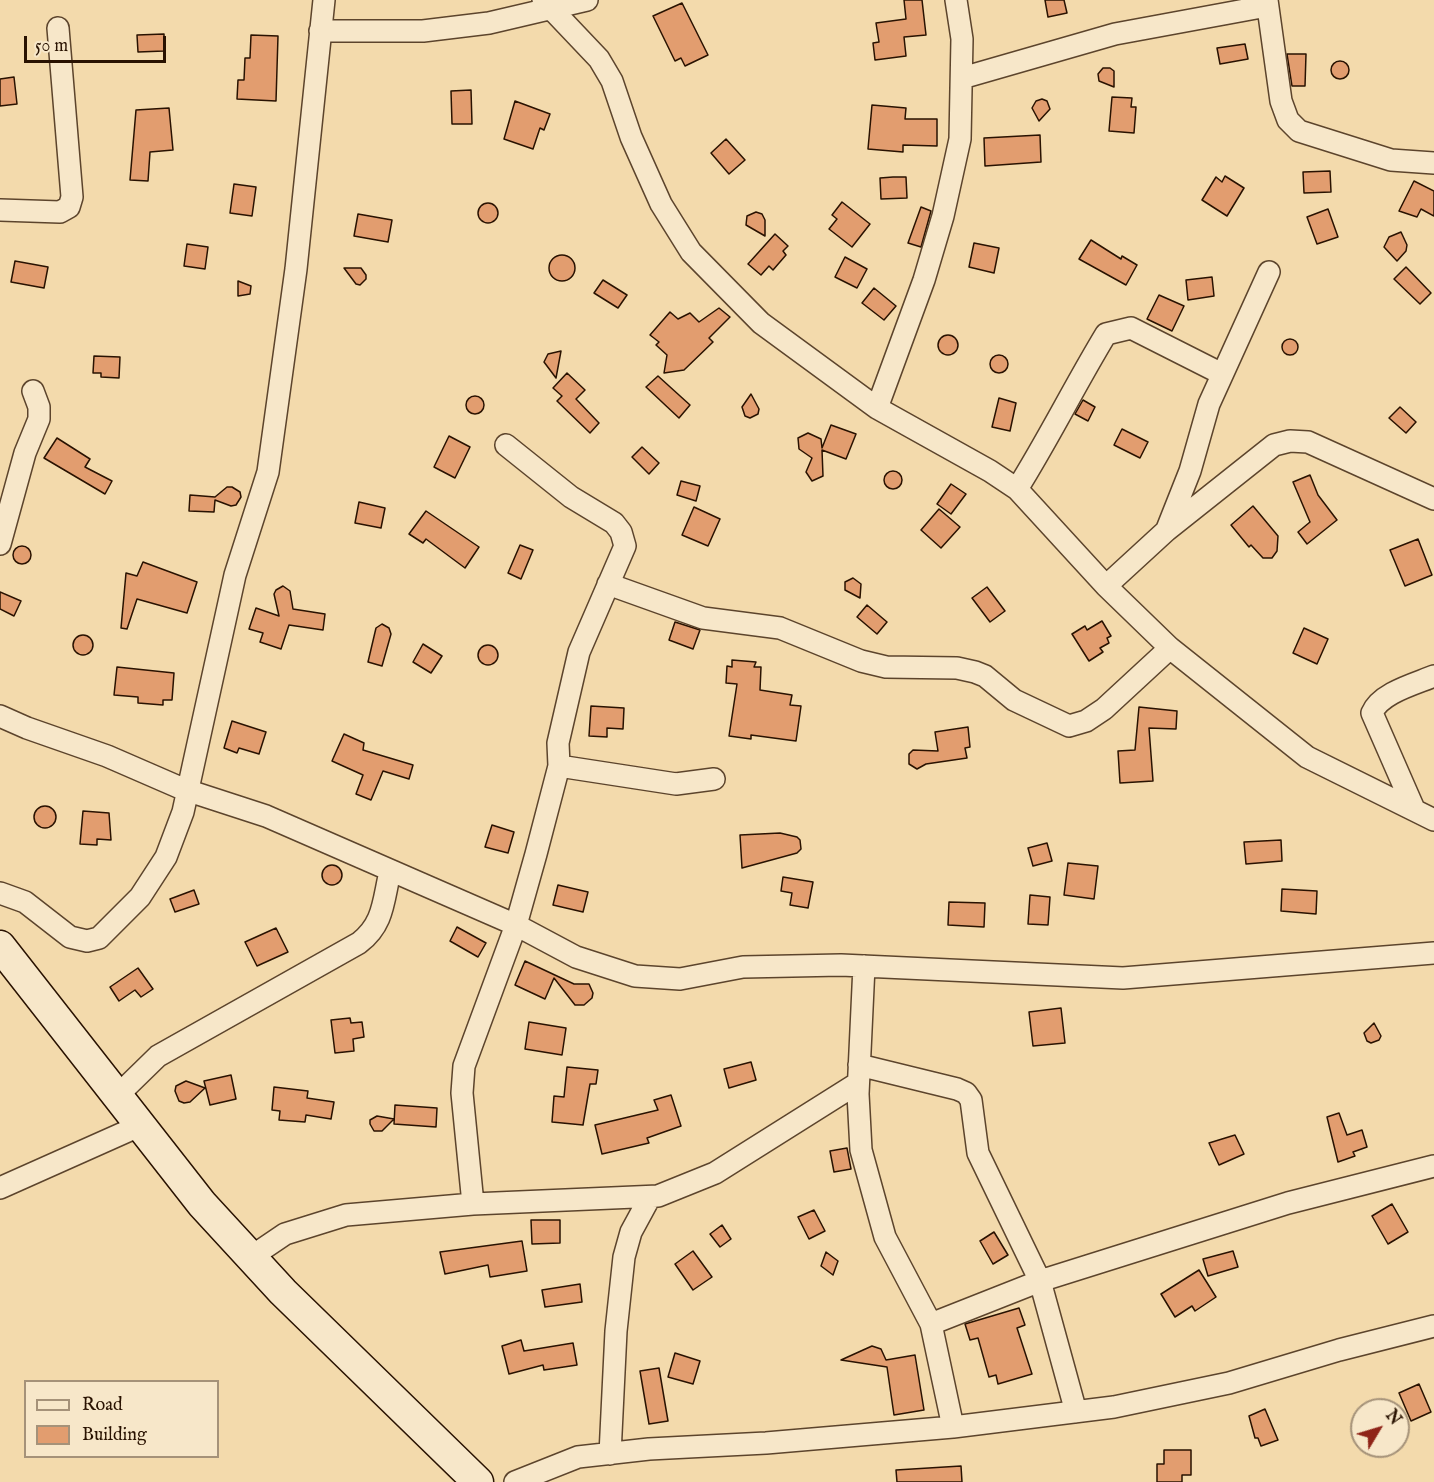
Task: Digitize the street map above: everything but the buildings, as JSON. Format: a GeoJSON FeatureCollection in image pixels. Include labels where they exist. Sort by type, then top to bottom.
{"type":"FeatureCollection","features":[{"type":"Feature","properties":{"kind":"street"},"geometry":{"type":"LineString","coordinates":[[0,893],[25,902],[70,937],[87,941],[99,938],[140,897],[166,857],[189,791],[236,575],[268,472],[296,269],[324,0]]}},
{"type":"Feature","properties":{"kind":"street"},"geometry":{"type":"LineString","coordinates":[[320,31],[423,31],[489,23],[546,5],[587,0]]}},
{"type":"Feature","properties":{"kind":"street"},"geometry":{"type":"LineString","coordinates":[[877,408],[924,280],[943,216],[960,139],[962,39],[956,0]]}},
{"type":"Feature","properties":{"kind":"street"},"geometry":{"type":"LineString","coordinates":[[962,78],[1115,34],[1267,3],[1281,101],[1288,120],[1299,131],[1391,160],[1434,163]]}},
{"type":"Feature","properties":{"kind":"street"},"geometry":{"type":"LineString","coordinates":[[546,5],[599,59],[612,81],[631,137],[657,195],[690,252],[761,322],[877,408],[990,471],[1017,489],[1106,586],[1170,648],[1306,757],[1434,820]]}},
{"type":"Feature","properties":{"kind":"street"},"geometry":{"type":"LineString","coordinates":[[0,210],[60,212],[69,207],[72,197],[57,28]]}},
{"type":"Feature","properties":{"kind":"street"},"geometry":{"type":"LineString","coordinates":[[1167,530],[1190,471],[1209,404],[1269,272]]}},
{"type":"Feature","properties":{"kind":"street"},"geometry":{"type":"LineString","coordinates":[[1017,489],[1046,443],[1074,386],[1106,334],[1131,328],[1222,374]]}},
{"type":"Feature","properties":{"kind":"street"},"geometry":{"type":"LineString","coordinates":[[0,544],[25,453],[39,419],[39,407],[33,391]]}},
{"type":"Feature","properties":{"kind":"street"},"geometry":{"type":"LineString","coordinates":[[1106,586],[1167,530],[1274,445],[1290,441],[1308,442],[1434,499]]}},
{"type":"Feature","properties":{"kind":"street"},"geometry":{"type":"LineString","coordinates":[[473,1204],[462,1093],[464,1066],[516,925],[559,766],[558,743],[579,652],[625,546],[621,532],[614,523],[571,497],[506,445]]}},
{"type":"Feature","properties":{"kind":"street"},"geometry":{"type":"LineString","coordinates":[[608,584],[703,618],[780,628],[869,663],[886,667],[957,668],[975,672],[985,676],[1014,700],[1069,726],[1086,721],[1104,709],[1170,648]]}},
{"type":"Feature","properties":{"kind":"street"},"geometry":{"type":"LineString","coordinates":[[1414,809],[1372,713],[1385,698],[1434,676]]}},
{"type":"Feature","properties":{"kind":"street"},"geometry":{"type":"LineString","coordinates":[[0,716],[107,756],[189,791],[266,816],[516,925],[576,957],[635,976],[680,979],[743,967],[864,966],[1123,978],[1434,953]]}},
{"type":"Feature","properties":{"kind":"street"},"geometry":{"type":"LineString","coordinates":[[559,766],[676,784],[714,779]]}},
{"type":"Feature","properties":{"kind":"street"},"geometry":{"type":"LineString","coordinates":[[116,1097],[158,1056],[358,943],[373,932],[378,924],[390,872]]}},
{"type":"Feature","properties":{"kind":"street"},"geometry":{"type":"LineString","coordinates":[[0,946],[201,1204],[251,1257],[478,1482]]}},
{"type":"Feature","properties":{"kind":"street"},"geometry":{"type":"LineString","coordinates":[[864,966],[858,1074],[861,1150],[885,1237],[931,1324],[953,1427]]}},
{"type":"Feature","properties":{"kind":"street"},"geometry":{"type":"LineString","coordinates":[[251,1257],[285,1234],[346,1215],[473,1204],[650,1197],[681,1188],[715,1173],[858,1074],[966,1094],[971,1100],[978,1154],[1040,1281],[1076,1412]]}},
{"type":"Feature","properties":{"kind":"street"},"geometry":{"type":"LineString","coordinates":[[0,1188],[138,1126]]}},
{"type":"Feature","properties":{"kind":"street"},"geometry":{"type":"LineString","coordinates":[[931,1324],[1040,1281],[1288,1203],[1434,1166]]}},
{"type":"Feature","properties":{"kind":"street"},"geometry":{"type":"LineString","coordinates":[[610,1454],[616,1331],[624,1257],[631,1232],[650,1197]]}},
{"type":"Feature","properties":{"kind":"street"},"geometry":{"type":"LineString","coordinates":[[515,1482],[578,1457],[953,1427],[1076,1412],[1229,1383],[1339,1350],[1434,1326]]}}]}
